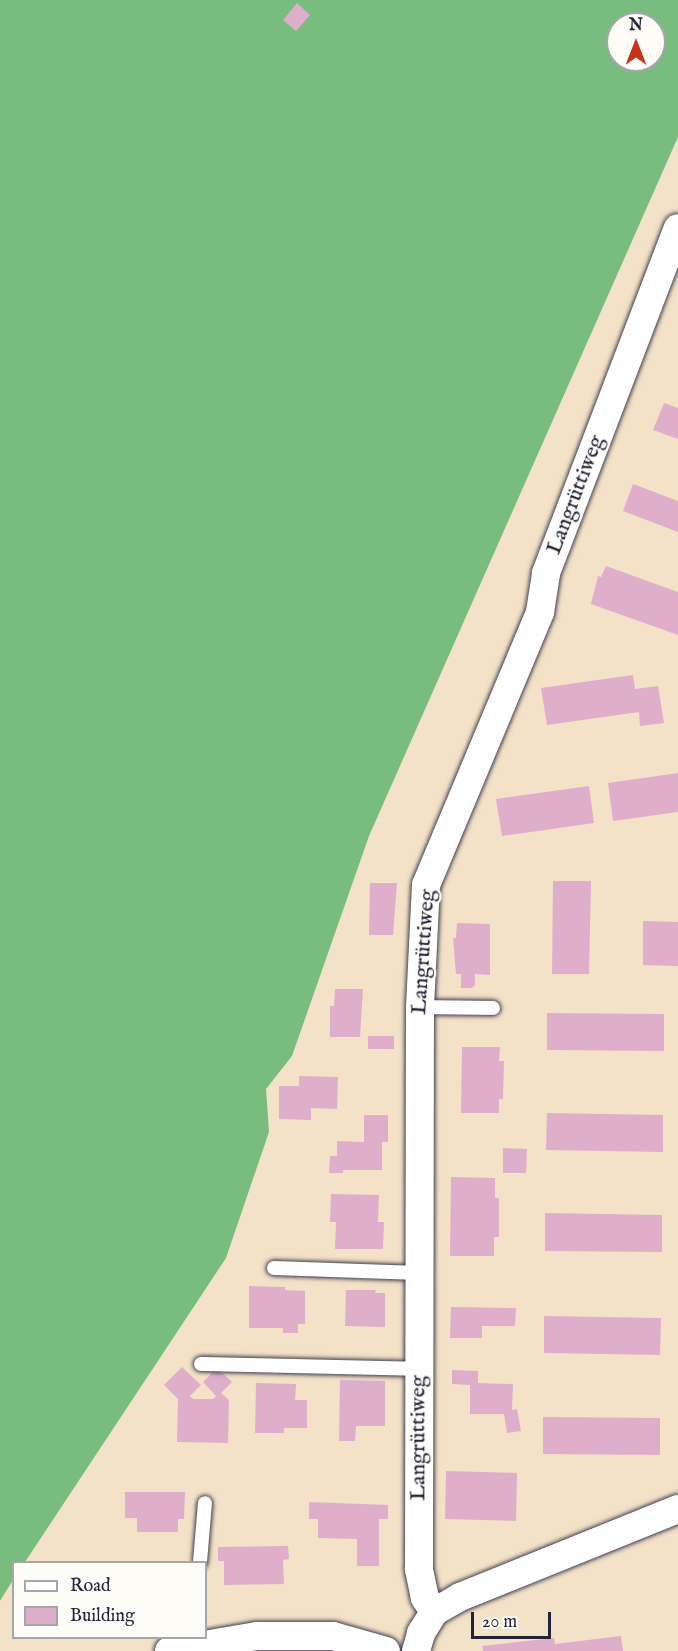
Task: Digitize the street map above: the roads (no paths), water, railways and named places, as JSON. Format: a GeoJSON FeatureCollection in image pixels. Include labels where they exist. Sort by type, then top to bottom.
{"type":"FeatureCollection","features":[{"type":"Feature","properties":{"kind":"street","name":"Langrüttiweg"},"geometry":{"type":"LineString","coordinates":[[434,1612],[425,1598],[418,1569],[420,1007],[426,885],[540,612],[546,573],[678,228]]}},
{"type":"Feature","properties":{"kind":"street"},"geometry":{"type":"LineString","coordinates":[[416,1651],[421,1633],[434,1612],[460,1597],[678,1509]]}},
{"type":"Feature","properties":{"kind":"street"},"geometry":{"type":"LineString","coordinates":[[186,1645],[257,1636],[333,1636],[370,1650]]}},
{"type":"Feature","properties":{"kind":"lane"},"geometry":{"type":"LineString","coordinates":[[420,1007],[493,1008]]}},
{"type":"Feature","properties":{"kind":"lane"},"geometry":{"type":"LineString","coordinates":[[274,1268],[419,1273]]}},
{"type":"Feature","properties":{"kind":"lane"},"geometry":{"type":"LineString","coordinates":[[201,1364],[419,1369]]}},
{"type":"Feature","properties":{"kind":"lane"},"geometry":{"type":"LineString","coordinates":[[200,1561],[205,1503]]}}]}
